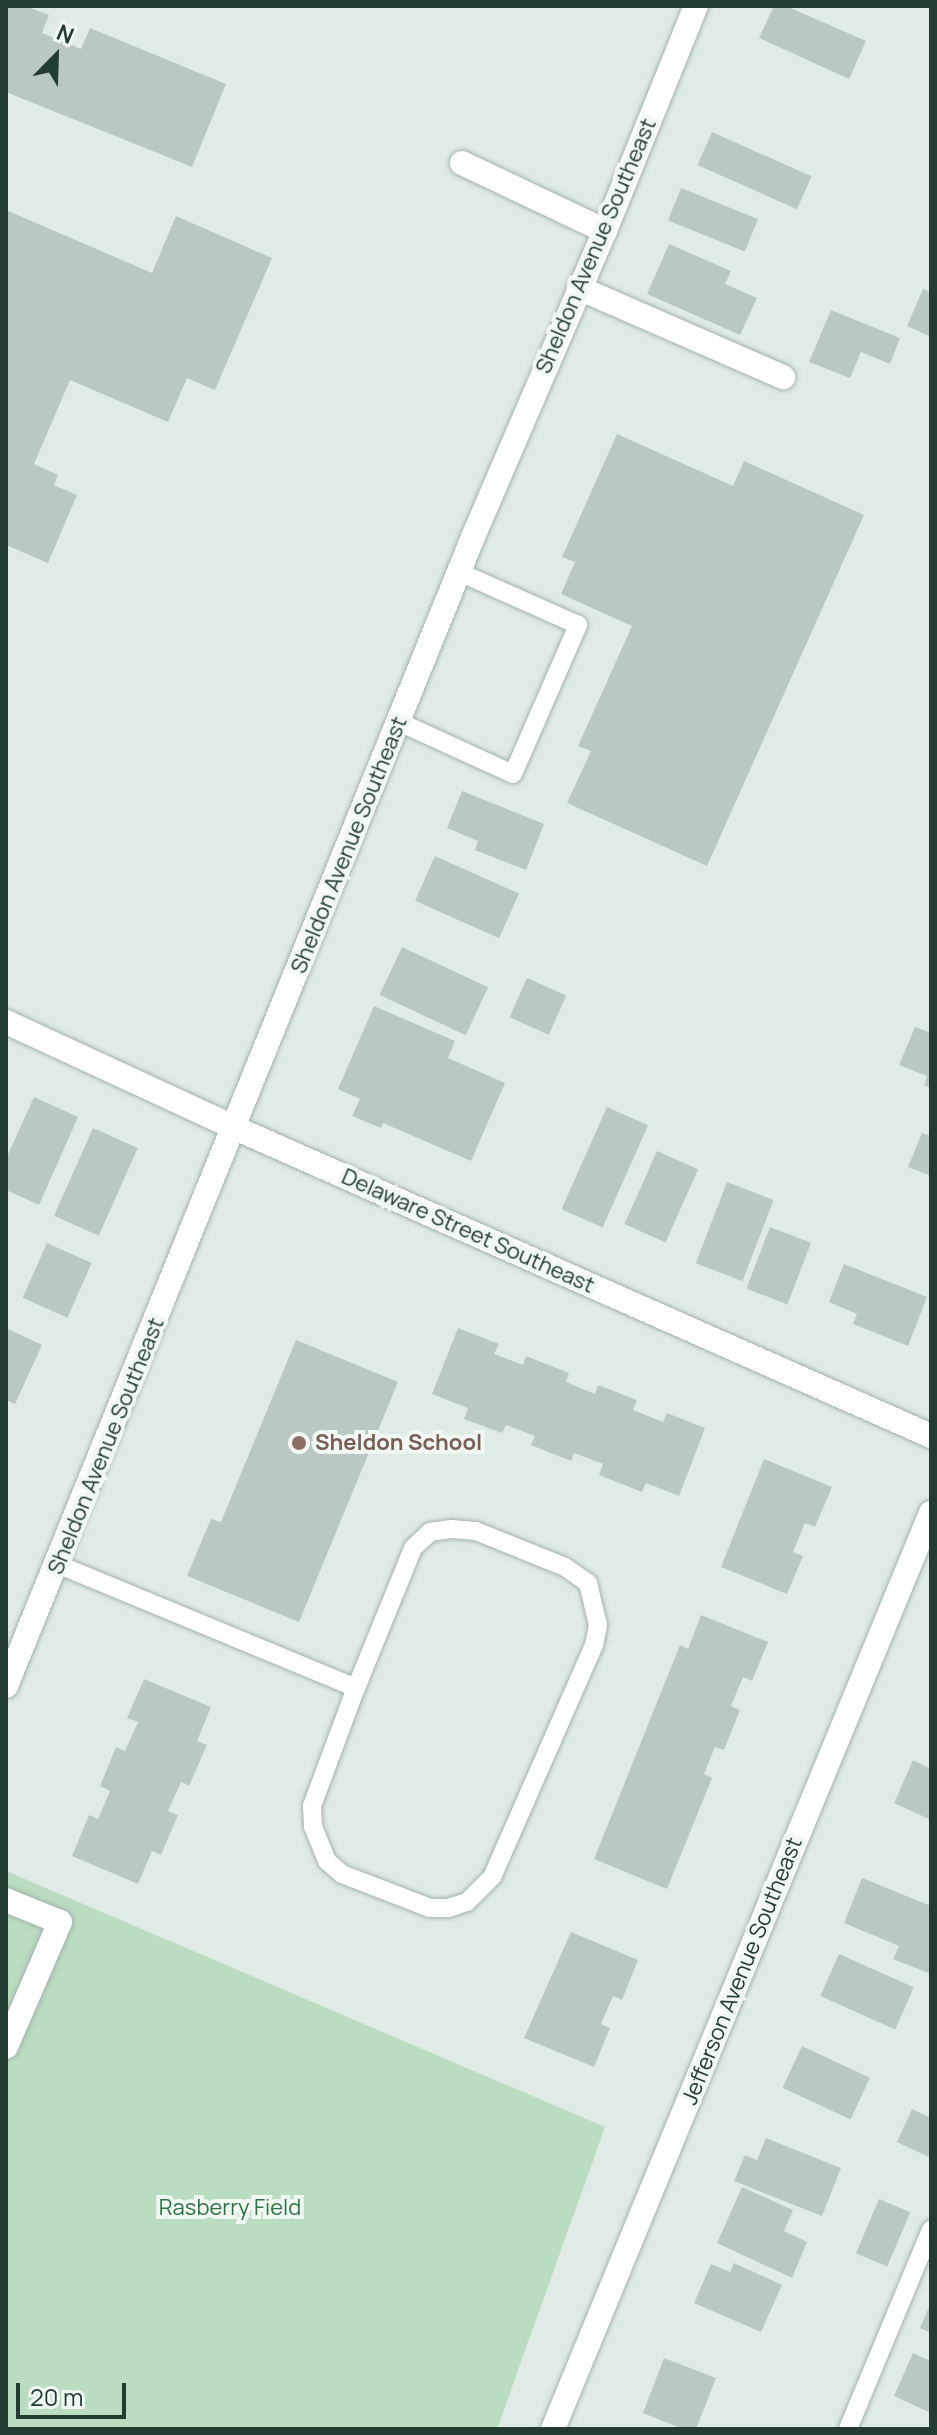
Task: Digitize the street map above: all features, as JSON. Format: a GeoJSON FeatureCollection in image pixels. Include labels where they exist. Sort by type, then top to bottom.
{"type":"FeatureCollection","features":[{"type":"Feature","properties":{"kind":"street","name":"Sheldon Avenue Southeast"},"geometry":{"type":"LineString","coordinates":[[6,1686],[459,572],[605,231],[696,6]]}},
{"type":"Feature","properties":{"kind":"street"},"geometry":{"type":"LineString","coordinates":[[462,163],[605,231]]}},
{"type":"Feature","properties":{"kind":"street"},"geometry":{"type":"LineString","coordinates":[[579,288],[783,377]]}},
{"type":"Feature","properties":{"kind":"street","name":"Delaware Street Southeast"},"geometry":{"type":"LineString","coordinates":[[6,1022],[235,1128],[931,1436]]}},
{"type":"Feature","properties":{"kind":"street","name":"Jefferson Avenue Southeast"},"geometry":{"type":"LineString","coordinates":[[553,2429],[931,1513]]}},
{"type":"Feature","properties":{"kind":"street"},"geometry":{"type":"LineString","coordinates":[[6,1900],[60,1922],[6,2047]]}},
{"type":"Feature","properties":{"kind":"lane"},"geometry":{"type":"LineString","coordinates":[[399,722],[513,774],[578,625],[459,572]]}},
{"type":"Feature","properties":{"kind":"lane"},"geometry":{"type":"LineString","coordinates":[[452,1529],[476,1531],[565,1567],[588,1583],[598,1625],[594,1645],[492,1877],[467,1902],[449,1908],[430,1908],[342,1874],[327,1861],[313,1826],[312,1806],[356,1688],[413,1548],[430,1532],[452,1529]]}},
{"type":"Feature","properties":{"kind":"lane"},"geometry":{"type":"LineString","coordinates":[[57,1564],[356,1688]]}},
{"type":"Feature","properties":{"kind":"lane"},"geometry":{"type":"LineString","coordinates":[[848,2429],[931,2230]]}},
{"type":"Feature","properties":{"kind":"green space","name":"Rasberry Field"},"geometry":{"type":"Polygon","coordinates":[[[6,1871],[605,2127],[497,2429],[6,2429],[6,1871]]]}},
{"type":"Feature","properties":{"kind":"building"},"geometry":{"type":"Polygon","coordinates":[[[6,6],[25,6],[49,15],[42,33],[81,49],[90,28],[226,84],[192,167],[6,92],[6,6]]]}},
{"type":"Feature","properties":{"kind":"building"},"geometry":{"type":"Polygon","coordinates":[[[774,6],[786,6],[866,41],[849,79],[759,38],[774,6]]]}},
{"type":"Feature","properties":{"kind":"building"},"geometry":{"type":"Polygon","coordinates":[[[712,132],[812,176],[797,209],[697,165],[712,132]]]}},
{"type":"Feature","properties":{"kind":"building"},"geometry":{"type":"Polygon","coordinates":[[[681,188],[758,219],[745,252],[668,220],[681,188]]]}},
{"type":"Feature","properties":{"kind":"building"},"geometry":{"type":"Polygon","coordinates":[[[6,210],[152,273],[176,216],[272,258],[215,390],[187,378],[168,422],[70,380],[34,464],[58,475],[54,485],[77,495],[48,563],[6,545],[6,210]]]}},
{"type":"Feature","properties":{"kind":"building"},"geometry":{"type":"Polygon","coordinates":[[[669,244],[731,271],[725,284],[757,298],[740,335],[647,294],[669,244]]]}},
{"type":"Feature","properties":{"kind":"building"},"geometry":{"type":"Polygon","coordinates":[[[923,289],[931,292],[931,337],[907,326],[923,289]]]}},
{"type":"Feature","properties":{"kind":"building"},"geometry":{"type":"Polygon","coordinates":[[[831,310],[900,338],[890,364],[861,352],[850,378],[809,362],[831,310]]]}},
{"type":"Feature","properties":{"kind":"building"},"geometry":{"type":"Polygon","coordinates":[[[617,434],[733,486],[744,461],[864,515],[707,866],[567,803],[591,751],[578,746],[632,626],[561,594],[575,562],[562,557],[617,434]]]}},
{"type":"Feature","properties":{"kind":"building"},"geometry":{"type":"Polygon","coordinates":[[[462,791],[544,824],[526,870],[475,850],[478,841],[447,828],[462,791]]]}},
{"type":"Feature","properties":{"kind":"building"},"geometry":{"type":"Polygon","coordinates":[[[435,856],[519,893],[499,938],[415,901],[435,856]]]}},
{"type":"Feature","properties":{"kind":"building"},"geometry":{"type":"Polygon","coordinates":[[[402,947],[488,987],[466,1035],[380,995],[402,947]]]}},
{"type":"Feature","properties":{"kind":"building"},"geometry":{"type":"Polygon","coordinates":[[[527,978],[566,995],[549,1035],[510,1017],[527,978]]]}},
{"type":"Feature","properties":{"kind":"building"},"geometry":{"type":"Polygon","coordinates":[[[374,1006],[455,1041],[448,1058],[505,1083],[471,1161],[383,1123],[381,1128],[352,1116],[360,1099],[338,1089],[374,1006]]]}},
{"type":"Feature","properties":{"kind":"building"},"geometry":{"type":"Polygon","coordinates":[[[915,1027],[931,1033],[931,1088],[924,1085],[927,1076],[899,1065],[915,1027]]]}},
{"type":"Feature","properties":{"kind":"building"},"geometry":{"type":"Polygon","coordinates":[[[34,1097],[78,1117],[39,1205],[6,1190],[6,1159],[34,1097]]]}},
{"type":"Feature","properties":{"kind":"building"},"geometry":{"type":"Polygon","coordinates":[[[607,1107],[648,1125],[603,1228],[561,1209],[607,1107]]]}},
{"type":"Feature","properties":{"kind":"building"},"geometry":{"type":"Polygon","coordinates":[[[93,1128],[138,1148],[99,1236],[54,1216],[93,1128]]]}},
{"type":"Feature","properties":{"kind":"building"},"geometry":{"type":"Polygon","coordinates":[[[922,1133],[931,1136],[931,1176],[908,1167],[922,1133]]]}},
{"type":"Feature","properties":{"kind":"building"},"geometry":{"type":"Polygon","coordinates":[[[657,1151],[698,1169],[666,1242],[624,1224],[657,1151]]]}},
{"type":"Feature","properties":{"kind":"building"},"geometry":{"type":"Polygon","coordinates":[[[727,1182],[774,1200],[743,1281],[696,1263],[727,1182]]]}},
{"type":"Feature","properties":{"kind":"building"},"geometry":{"type":"Polygon","coordinates":[[[770,1227],[811,1243],[787,1304],[746,1289],[770,1227]]]}},
{"type":"Feature","properties":{"kind":"building"},"geometry":{"type":"Polygon","coordinates":[[[47,1243],[92,1263],[67,1318],[23,1298],[47,1243]]]}},
{"type":"Feature","properties":{"kind":"building"},"geometry":{"type":"Polygon","coordinates":[[[844,1264],[927,1297],[908,1346],[853,1324],[857,1314],[829,1302],[844,1264]]]}},
{"type":"Feature","properties":{"kind":"building"},"geometry":{"type":"Polygon","coordinates":[[[6,1328],[42,1345],[15,1404],[6,1400],[6,1328]]]}},
{"type":"Feature","properties":{"kind":"building"},"geometry":{"type":"Polygon","coordinates":[[[458,1328],[499,1344],[494,1354],[523,1365],[526,1356],[569,1373],[566,1382],[595,1394],[598,1385],[637,1400],[633,1410],[663,1422],[667,1413],[705,1428],[679,1496],[646,1483],[642,1492],[599,1475],[603,1464],[574,1453],[571,1461],[531,1445],[535,1436],[506,1425],[502,1433],[464,1419],[468,1408],[432,1394],[458,1328]]]}},
{"type":"Feature","properties":{"kind":"building"},"geometry":{"type":"Polygon","coordinates":[[[296,1340],[398,1382],[299,1622],[187,1576],[211,1519],[221,1522],[296,1340]]]}},
{"type":"Feature","properties":{"kind":"building"},"geometry":{"type":"Polygon","coordinates":[[[764,1459],[832,1487],[815,1527],[805,1523],[793,1552],[803,1556],[787,1594],[721,1567],[764,1459]]]}},
{"type":"Feature","properties":{"kind":"building"},"geometry":{"type":"Polygon","coordinates":[[[701,1615],[768,1642],[752,1681],[743,1677],[731,1706],[740,1710],[724,1750],[715,1747],[704,1774],[712,1778],[667,1889],[594,1859],[680,1645],[688,1649],[701,1615]]]}},
{"type":"Feature","properties":{"kind":"building"},"geometry":{"type":"Polygon","coordinates":[[[144,1679],[211,1707],[197,1741],[207,1745],[189,1786],[181,1782],[168,1811],[178,1815],[161,1855],[152,1851],[138,1884],[72,1856],[89,1815],[98,1819],[110,1791],[100,1786],[116,1747],[125,1751],[138,1722],[127,1718],[144,1679]]]}},
{"type":"Feature","properties":{"kind":"building"},"geometry":{"type":"Polygon","coordinates":[[[913,1760],[931,1769],[931,1820],[894,1803],[913,1760]]]}},
{"type":"Feature","properties":{"kind":"building"},"geometry":{"type":"Polygon","coordinates":[[[862,1878],[931,1906],[931,1974],[893,1959],[899,1946],[844,1923],[862,1878]]]}},
{"type":"Feature","properties":{"kind":"building"},"geometry":{"type":"Polygon","coordinates":[[[571,1932],[638,1960],[622,2000],[613,1996],[601,2024],[610,2028],[594,2067],[524,2038],[571,1932]]]}},
{"type":"Feature","properties":{"kind":"building"},"geometry":{"type":"Polygon","coordinates":[[[839,1954],[914,1987],[895,2029],[820,1996],[839,1954]]]}},
{"type":"Feature","properties":{"kind":"building"},"geometry":{"type":"Polygon","coordinates":[[[802,2046],[870,2078],[851,2119],[783,2088],[802,2046]]]}},
{"type":"Feature","properties":{"kind":"building"},"geometry":{"type":"Polygon","coordinates":[[[912,2109],[931,2118],[931,2158],[897,2142],[912,2109]]]}},
{"type":"Feature","properties":{"kind":"building"},"geometry":{"type":"Polygon","coordinates":[[[766,2138],[841,2168],[822,2216],[734,2181],[745,2155],[757,2160],[766,2138]]]}},
{"type":"Feature","properties":{"kind":"building"},"geometry":{"type":"Polygon","coordinates":[[[742,2187],[793,2210],[784,2231],[807,2242],[792,2278],[717,2243],[742,2187]]]}},
{"type":"Feature","properties":{"kind":"building"},"geometry":{"type":"Polygon","coordinates":[[[879,2199],[910,2212],[887,2267],[856,2253],[879,2199]]]}},
{"type":"Feature","properties":{"kind":"building"},"geometry":{"type":"Polygon","coordinates":[[[734,2263],[782,2285],[761,2332],[694,2303],[711,2264],[730,2272],[734,2263]]]}},
{"type":"Feature","properties":{"kind":"building"},"geometry":{"type":"Polygon","coordinates":[[[931,2302],[931,2333],[920,2328],[931,2302]]]}},
{"type":"Feature","properties":{"kind":"building"},"geometry":{"type":"Polygon","coordinates":[[[913,2353],[931,2361],[931,2413],[894,2396],[913,2353]]]}},
{"type":"Feature","properties":{"kind":"building"},"geometry":{"type":"Polygon","coordinates":[[[664,2358],[716,2378],[696,2429],[683,2429],[643,2413],[664,2358]]]}},
{"type":"Feature","properties":{"kind":"place","name":"Sheldon School"},"geometry":{"type":"Point","coordinates":[299,1443]}}]}
